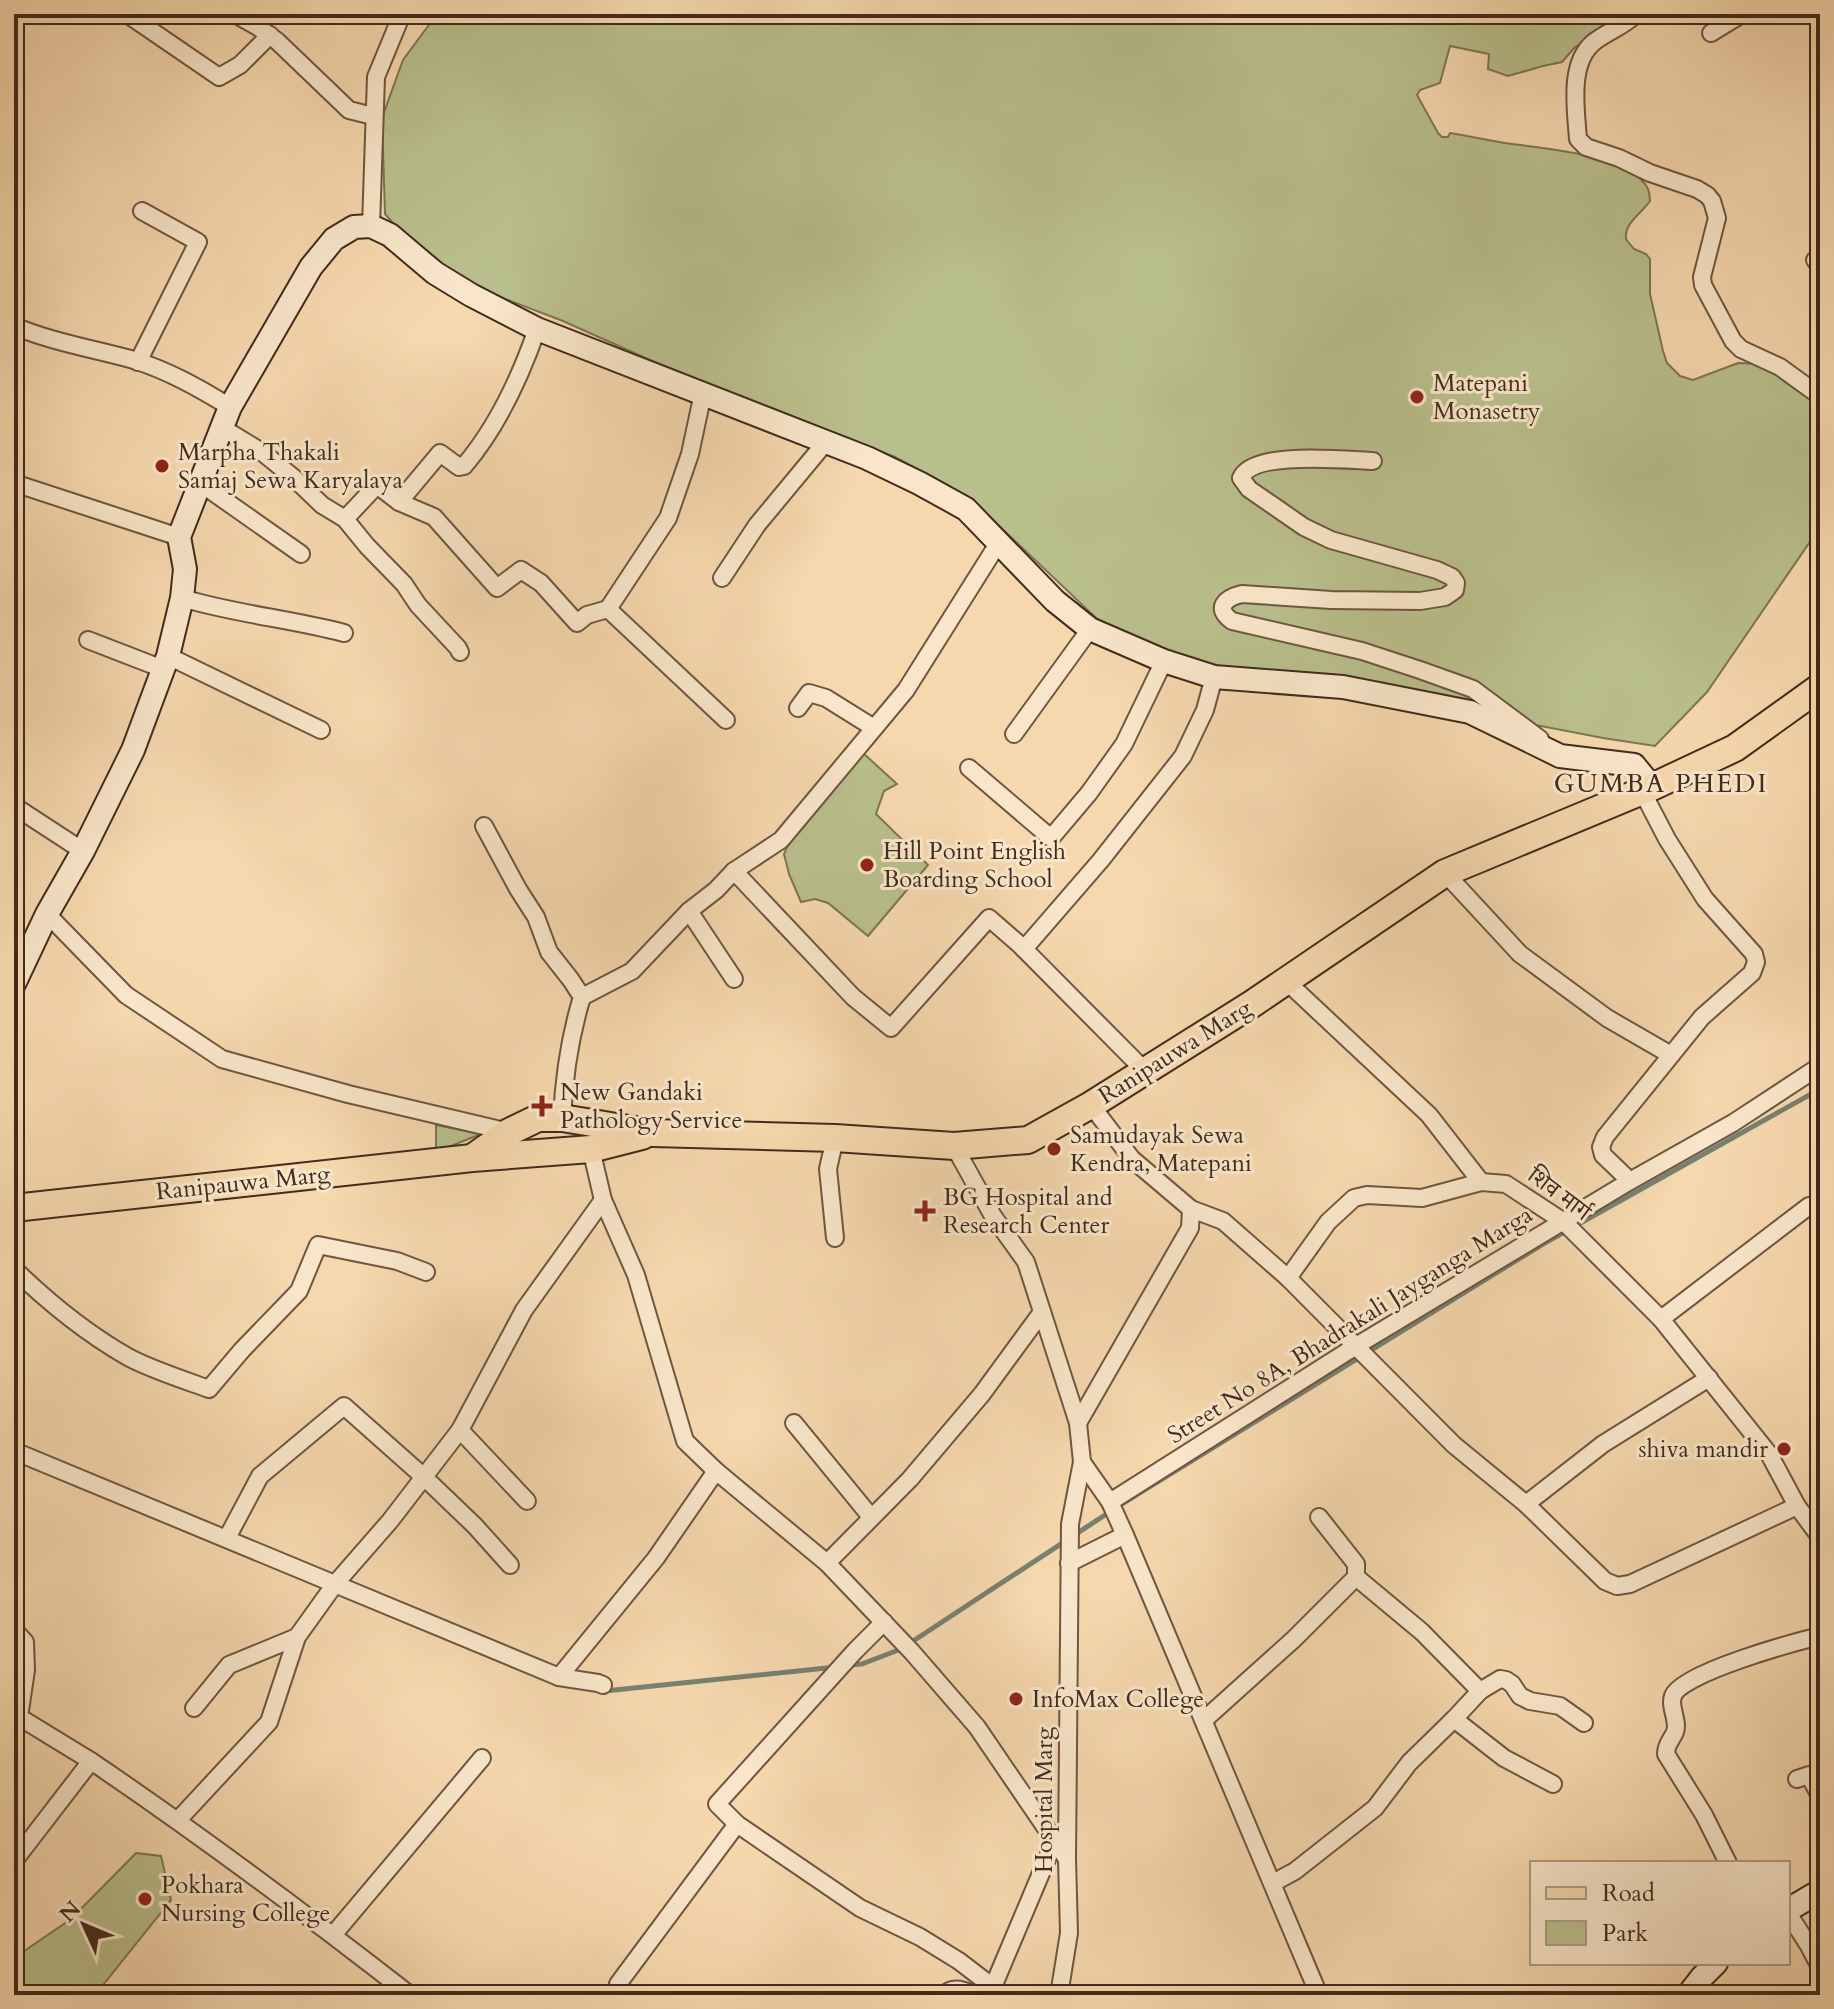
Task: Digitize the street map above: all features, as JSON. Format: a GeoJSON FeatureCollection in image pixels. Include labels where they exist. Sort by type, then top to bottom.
{"type":"FeatureCollection","features":[{"type":"Feature","properties":{"kind":"main road"},"geometry":{"type":"LineString","coordinates":[[14,984],[133,750],[165,662],[182,598],[185,569],[179,537],[225,417],[311,267],[334,239],[354,227],[371,226],[390,235],[435,273],[537,329],[867,458],[966,509],[1055,601],[1090,629],[1164,661],[1214,677],[1343,687],[1470,712],[1560,756],[1634,765],[1647,789]]}},
{"type":"Feature","properties":{"kind":"main road","name":"Ranipauwa Marg"},"geometry":{"type":"LineString","coordinates":[[14,1208],[472,1158],[591,1149],[653,1133],[835,1138],[954,1146],[1028,1140],[1091,1105],[1286,981],[1445,873],[1647,789],[1735,748],[1820,687]]}},
{"type":"Feature","properties":{"kind":"main road"},"geometry":{"type":"LineString","coordinates":[[472,1158],[509,1132],[538,1118],[562,1118],[653,1133]]}},
{"type":"Feature","properties":{"kind":"main road"},"geometry":{"type":"LineString","coordinates":[[1790,1910],[1820,1891]]}},
{"type":"Feature","properties":{"kind":"main road"},"geometry":{"type":"LineString","coordinates":[[1688,1995],[1714,1965]]}},
{"type":"Feature","properties":{"kind":"street"},"geometry":{"type":"LineString","coordinates":[[127,14],[219,77],[240,65],[270,35]]}},
{"type":"Feature","properties":{"kind":"street"},"geometry":{"type":"LineString","coordinates":[[235,14],[270,35],[349,110],[373,116]]}},
{"type":"Feature","properties":{"kind":"street"},"geometry":{"type":"LineString","coordinates":[[371,226],[376,77],[402,14]]}},
{"type":"Feature","properties":{"kind":"street"},"geometry":{"type":"LineString","coordinates":[[1636,14],[1597,40],[1583,58],[1577,78],[1575,104],[1578,139],[1586,147],[1707,195],[1717,218],[1702,277],[1703,285],[1733,341],[1741,349],[1780,367],[1820,396]]}},
{"type":"Feature","properties":{"kind":"street"},"geometry":{"type":"LineString","coordinates":[[1711,33],[1742,14]]}},
{"type":"Feature","properties":{"kind":"street"},"geometry":{"type":"LineString","coordinates":[[138,362],[198,242],[142,211]]}},
{"type":"Feature","properties":{"kind":"street"},"geometry":{"type":"LineString","coordinates":[[14,326],[138,362],[186,380],[322,505],[345,519],[460,652]]}},
{"type":"Feature","properties":{"kind":"street"},"geometry":{"type":"LineString","coordinates":[[399,502],[440,453],[459,467],[464,466],[475,453],[493,428],[524,367],[537,329]]}},
{"type":"Feature","properties":{"kind":"street"},"geometry":{"type":"LineString","coordinates":[[345,519],[377,485],[399,502],[434,517],[497,588],[521,570],[541,583],[577,623],[587,615],[608,609],[668,518],[690,454],[703,393]]}},
{"type":"Feature","properties":{"kind":"street"},"geometry":{"type":"LineString","coordinates":[[722,578],[757,525],[825,443]]}},
{"type":"Feature","properties":{"kind":"street"},"geometry":{"type":"LineString","coordinates":[[1373,461],[1288,459],[1248,468],[1241,478],[1249,489],[1304,527],[1331,540],[1437,570],[1452,577],[1456,583],[1455,590],[1445,597],[1420,601],[1331,600],[1242,594],[1226,601],[1223,612],[1232,621],[1362,651],[1473,689],[1560,756]]}},
{"type":"Feature","properties":{"kind":"street"},"geometry":{"type":"LineString","coordinates":[[14,483],[179,537]]}},
{"type":"Feature","properties":{"kind":"street"},"geometry":{"type":"LineString","coordinates":[[200,483],[301,554]]}},
{"type":"Feature","properties":{"kind":"street"},"geometry":{"type":"LineString","coordinates":[[562,1118],[563,1088],[582,997],[632,971],[689,911],[734,871],[781,840],[906,690],[999,542]]}},
{"type":"Feature","properties":{"kind":"street"},"geometry":{"type":"LineString","coordinates":[[182,598],[211,607],[302,622],[344,633]]}},
{"type":"Feature","properties":{"kind":"street"},"geometry":{"type":"LineString","coordinates":[[608,609],[726,720]]}},
{"type":"Feature","properties":{"kind":"street"},"geometry":{"type":"LineString","coordinates":[[1014,734],[1090,629]]}},
{"type":"Feature","properties":{"kind":"street"},"geometry":{"type":"LineString","coordinates":[[88,640],[165,662],[321,730]]}},
{"type":"Feature","properties":{"kind":"street"},"geometry":{"type":"LineString","coordinates":[[969,768],[1051,838],[1089,793],[1124,744],[1164,661]]}},
{"type":"Feature","properties":{"kind":"street"},"geometry":{"type":"LineString","coordinates":[[1024,949],[1101,860],[1183,756],[1205,710],[1214,677]]}},
{"type":"Feature","properties":{"kind":"street"},"geometry":{"type":"LineString","coordinates":[[798,708],[809,693],[826,698],[874,728]]}},
{"type":"Feature","properties":{"kind":"street"},"geometry":{"type":"LineString","coordinates":[[1630,1181],[1603,1155],[1601,1147],[1605,1137],[1702,1017],[1752,973],[1756,962],[1754,954],[1705,899],[1667,839],[1647,789]]}},
{"type":"Feature","properties":{"kind":"street"},"geometry":{"type":"LineString","coordinates":[[14,806],[83,851]]}},
{"type":"Feature","properties":{"kind":"street"},"geometry":{"type":"LineString","coordinates":[[484,826],[536,917],[549,952],[582,997]]}},
{"type":"Feature","properties":{"kind":"street"},"geometry":{"type":"LineString","coordinates":[[734,871],[853,997],[891,1028],[989,918],[1145,1071]]}},
{"type":"Feature","properties":{"kind":"street"},"geometry":{"type":"LineString","coordinates":[[1445,873],[1520,954],[1607,1018],[1671,1055]]}},
{"type":"Feature","properties":{"kind":"street"},"geometry":{"type":"LineString","coordinates":[[689,911],[734,979]]}},
{"type":"Feature","properties":{"kind":"street"},"geometry":{"type":"LineString","coordinates":[[47,914],[126,995],[222,1059],[348,1094],[509,1132]]}},
{"type":"Feature","properties":{"kind":"street"},"geometry":{"type":"LineString","coordinates":[[1286,981],[1429,1115],[1481,1182],[1422,1198],[1367,1195],[1354,1198],[1328,1222],[1288,1278]]}},
{"type":"Feature","properties":{"kind":"street","name":"Street No 8A, Bhadrakali Jayganga Marga"},"geometry":{"type":"LineString","coordinates":[[1110,1502],[1356,1346],[1630,1181],[1733,1123],[1820,1066]]}},
{"type":"Feature","properties":{"kind":"street"},"geometry":{"type":"LineString","coordinates":[[1091,1105],[1132,1159],[1191,1209],[1223,1221],[1288,1278],[1454,1445],[1526,1504],[1605,1581],[1617,1586],[1630,1584],[1797,1506]]}},
{"type":"Feature","properties":{"kind":"street"},"geometry":{"type":"LineString","coordinates":[[835,1138],[828,1169],[835,1238]]}},
{"type":"Feature","properties":{"kind":"street"},"geometry":{"type":"LineString","coordinates":[[954,1146],[993,1216],[1026,1262],[1078,1423],[1082,1462],[1110,1502],[1125,1535],[1319,1995]]}},
{"type":"Feature","properties":{"kind":"street"},"geometry":{"type":"LineString","coordinates":[[591,1149],[603,1200],[636,1275],[685,1441],[716,1471],[827,1563],[912,1652],[977,1727],[1067,1859]]}},
{"type":"Feature","properties":{"kind":"street","name":"शिव मार्ग"},"geometry":{"type":"LineString","coordinates":[[1481,1182],[1506,1184],[1564,1222],[1661,1319],[1769,1454],[1797,1506],[1820,1537]]}},
{"type":"Feature","properties":{"kind":"street"},"geometry":{"type":"LineString","coordinates":[[178,1820],[269,1722],[297,1637],[335,1584],[425,1478],[460,1430],[524,1310],[603,1200]]}},
{"type":"Feature","properties":{"kind":"street"},"geometry":{"type":"LineString","coordinates":[[1661,1319],[1809,1206]]}},
{"type":"Feature","properties":{"kind":"street"},"geometry":{"type":"LineString","coordinates":[[1078,1423],[1190,1228],[1191,1209]]}},
{"type":"Feature","properties":{"kind":"street"},"geometry":{"type":"LineString","coordinates":[[14,1269],[67,1316],[129,1358],[209,1389],[299,1291],[318,1245],[397,1261],[426,1272]]}},
{"type":"Feature","properties":{"kind":"street"},"geometry":{"type":"LineString","coordinates":[[827,1563],[910,1479],[982,1394],[1042,1312]]}},
{"type":"Feature","properties":{"kind":"street"},"geometry":{"type":"LineString","coordinates":[[1526,1504],[1603,1444],[1709,1378]]}},
{"type":"Feature","properties":{"kind":"street"},"geometry":{"type":"LineString","coordinates":[[227,1538],[260,1476],[344,1406],[425,1478],[510,1565]]}},
{"type":"Feature","properties":{"kind":"street"},"geometry":{"type":"LineString","coordinates":[[794,1423],[871,1517]]}},
{"type":"Feature","properties":{"kind":"street"},"geometry":{"type":"LineString","coordinates":[[460,1430],[527,1501]]}},
{"type":"Feature","properties":{"kind":"street"},"geometry":{"type":"LineString","coordinates":[[14,1451],[559,1677],[603,1685]]}},
{"type":"Feature","properties":{"kind":"street","name":"Hospital Marg"},"geometry":{"type":"LineString","coordinates":[[1059,1995],[1069,1933],[1070,1524],[1082,1462]]}},
{"type":"Feature","properties":{"kind":"street"},"geometry":{"type":"LineString","coordinates":[[559,1677],[656,1558],[716,1471]]}},
{"type":"Feature","properties":{"kind":"street"},"geometry":{"type":"LineString","coordinates":[[1204,1720],[1294,1639],[1356,1577],[1356,1564],[1319,1517]]}},
{"type":"Feature","properties":{"kind":"street"},"geometry":{"type":"LineString","coordinates":[[1069,1563],[1125,1535]]}},
{"type":"Feature","properties":{"kind":"street"},"geometry":{"type":"LineString","coordinates":[[1356,1577],[1422,1632],[1480,1691]]}},
{"type":"Feature","properties":{"kind":"street"},"geometry":{"type":"LineString","coordinates":[[884,1622],[717,1804],[737,1824],[860,1908],[920,1937],[959,1961],[996,1991],[1055,1840]]}},
{"type":"Feature","properties":{"kind":"street"},"geometry":{"type":"LineString","coordinates":[[14,1630],[25,1642],[26,1670],[19,1717],[178,1820],[410,1995]]}},
{"type":"Feature","properties":{"kind":"street"},"geometry":{"type":"LineString","coordinates":[[1727,1861],[1704,1815],[1666,1754],[1666,1746],[1675,1732],[1674,1692],[1690,1679],[1778,1646],[1820,1636]]}},
{"type":"Feature","properties":{"kind":"street"},"geometry":{"type":"LineString","coordinates":[[194,1708],[229,1665],[297,1637]]}},
{"type":"Feature","properties":{"kind":"street"},"geometry":{"type":"LineString","coordinates":[[1273,1883],[1295,1871],[1375,1808],[1409,1763],[1480,1691],[1500,1679],[1506,1680],[1520,1696],[1530,1701],[1560,1706],[1584,1723]]}},
{"type":"Feature","properties":{"kind":"street"},"geometry":{"type":"LineString","coordinates":[[1454,1719],[1504,1758],[1553,1784]]}},
{"type":"Feature","properties":{"kind":"street"},"geometry":{"type":"LineString","coordinates":[[333,1935],[482,1758]]}},
{"type":"Feature","properties":{"kind":"street"},"geometry":{"type":"LineString","coordinates":[[14,1861],[91,1761]]}},
{"type":"Feature","properties":{"kind":"street"},"geometry":{"type":"LineString","coordinates":[[1797,1779],[1809,1775],[1820,1796]]}},
{"type":"Feature","properties":{"kind":"street"},"geometry":{"type":"LineString","coordinates":[[618,1984],[737,1824]]}},
{"type":"Feature","properties":{"kind":"street"},"geometry":{"type":"LineString","coordinates":[[1790,1914],[1820,1967]]}},
{"type":"Feature","properties":{"kind":"street"},"geometry":{"type":"LineString","coordinates":[[944,1995],[956,1988],[976,1995]]}},
{"type":"Feature","properties":{"kind":"green space"},"geometry":{"type":"Polygon","coordinates":[[[437,14],[1618,14],[1592,38],[1575,47],[1562,62],[1508,76],[1488,69],[1489,54],[1450,46],[1440,83],[1420,90],[1417,95],[1442,137],[1448,137],[1450,133],[1583,155],[1605,160],[1639,177],[1648,189],[1650,201],[1630,223],[1626,239],[1634,249],[1650,259],[1650,294],[1667,363],[1680,376],[1693,380],[1738,363],[1762,364],[1820,399],[1818,530],[1707,692],[1655,746],[1334,686],[1219,674],[1114,635],[974,502],[942,482],[895,457],[479,289],[432,261],[408,240],[385,214],[382,118],[403,60],[437,14]]]}},
{"type":"Feature","properties":{"kind":"green space"},"geometry":{"type":"Polygon","coordinates":[[[863,753],[897,784],[884,791],[876,814],[928,865],[868,936],[828,903],[815,899],[801,902],[784,854],[792,835],[863,753]]]}},
{"type":"Feature","properties":{"kind":"green space"},"geometry":{"type":"Polygon","coordinates":[[[436,1125],[481,1134],[436,1152],[436,1125]]]}},
{"type":"Feature","properties":{"kind":"green space"},"geometry":{"type":"Polygon","coordinates":[[[136,1853],[161,1856],[171,1900],[95,1995],[14,1995],[14,1958],[71,1919],[136,1853]]]}},
{"type":"Feature","properties":{"kind":"waterway"},"geometry":{"type":"LineString","coordinates":[[1368,1352],[1543,1244],[1820,1089]]}},
{"type":"Feature","properties":{"kind":"waterway"},"geometry":{"type":"LineString","coordinates":[[1120,1505],[1360,1357]]}},
{"type":"Feature","properties":{"kind":"waterway"},"geometry":{"type":"LineString","coordinates":[[849,1665],[862,1664],[901,1649],[1111,1511]]}},
{"type":"Feature","properties":{"kind":"waterway"},"geometry":{"type":"LineString","coordinates":[[605,1691],[836,1667]]}},
{"type":"Feature","properties":{"kind":"place","name":"Matepani Monasetry"},"geometry":{"type":"Point","coordinates":[1417,397]}},
{"type":"Feature","properties":{"kind":"place","name":"Marpha Thakali Samaj Sewa Karyalaya"},"geometry":{"type":"Point","coordinates":[162,466]}},
{"type":"Feature","properties":{"kind":"place","name":"Hill Point English Boarding School"},"geometry":{"type":"Point","coordinates":[867,865]}},
{"type":"Feature","properties":{"kind":"place","name":"New Gandaki Pathology Service"},"geometry":{"type":"Point","coordinates":[542,1106]}},
{"type":"Feature","properties":{"kind":"place","name":"Samudayak Sewa Kendra, Matepani"},"geometry":{"type":"Point","coordinates":[1054,1149]}},
{"type":"Feature","properties":{"kind":"place","name":"BG Hospital and Research Center"},"geometry":{"type":"Point","coordinates":[925,1211]}},
{"type":"Feature","properties":{"kind":"place","name":"shiva mandir"},"geometry":{"type":"Point","coordinates":[1784,1449]}},
{"type":"Feature","properties":{"kind":"place","name":"InfoMax College"},"geometry":{"type":"Point","coordinates":[1016,1699]}},
{"type":"Feature","properties":{"kind":"place","name":"Pokhara Nursing College"},"geometry":{"type":"Point","coordinates":[145,1899]}},
{"type":"Feature","properties":{"kind":"district","name":"GUMBA PHEDI"},"geometry":{"type":"Point","coordinates":[1661,783]}}]}
